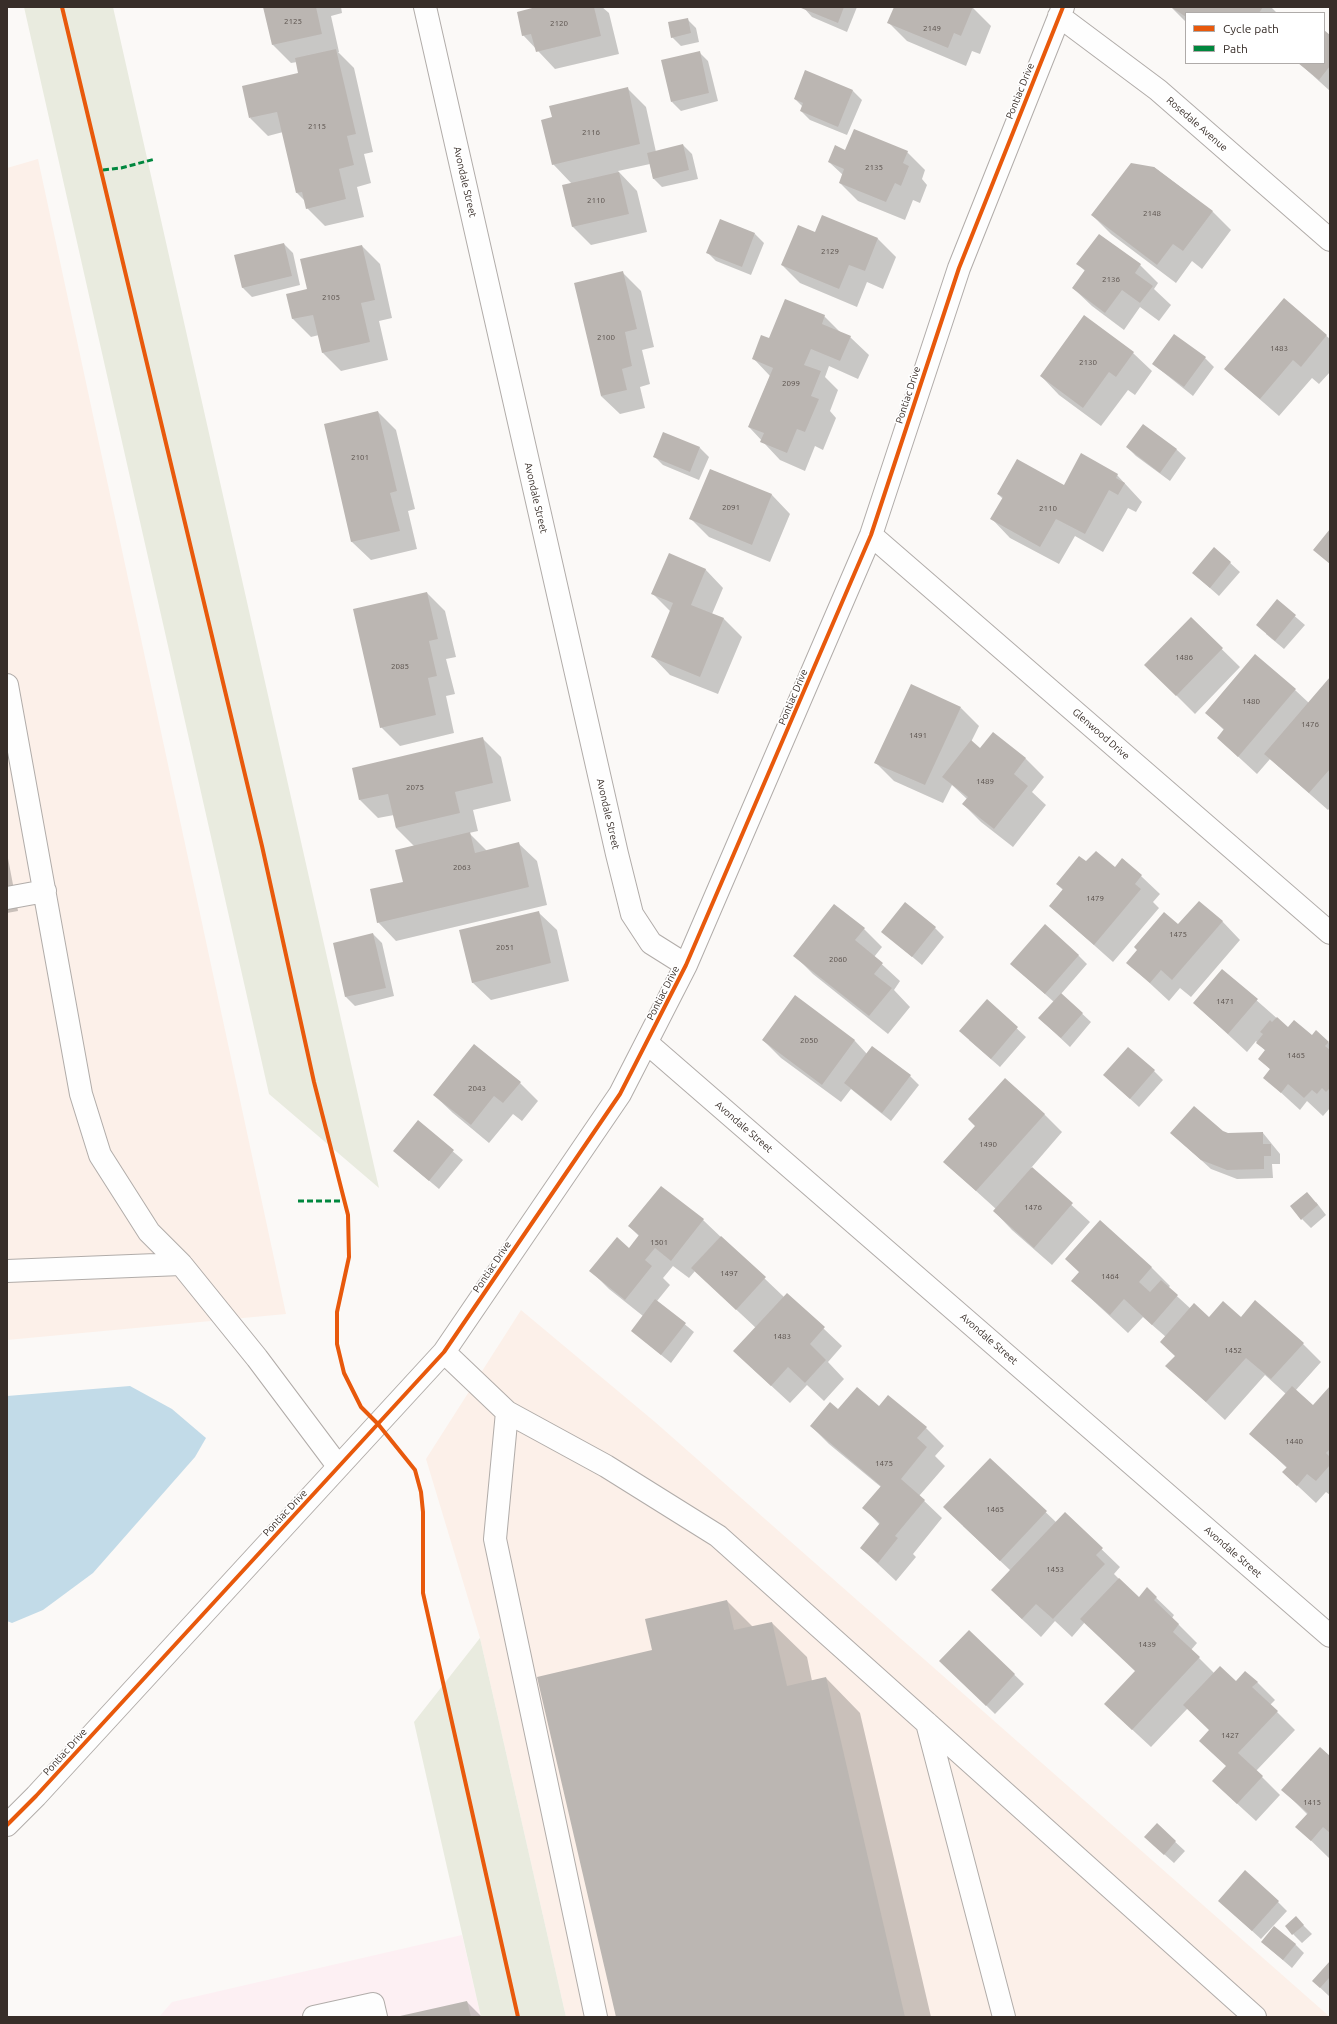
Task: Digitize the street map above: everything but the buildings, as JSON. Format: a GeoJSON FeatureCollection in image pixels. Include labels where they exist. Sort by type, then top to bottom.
{"type":"FeatureCollection","features":[{"type":"Feature","properties":{"kind":"street","name":"Avondale Street"},"geometry":{"type":"LineString","coordinates":[[425,7],[613,838],[632,914],[650,943],[686,965]]}},
{"type":"Feature","properties":{"kind":"street","name":"Pontiac Drive"},"geometry":{"type":"LineString","coordinates":[[7,1825],[36,1796],[444,1352],[620,1094],[686,965],[871,535],[959,268],[1061,11]]}},
{"type":"Feature","properties":{"kind":"street","name":"Rosedale Avenue"},"geometry":{"type":"LineString","coordinates":[[1061,11],[1158,90],[1330,240]]}},
{"type":"Feature","properties":{"kind":"street","name":"Glenwood Drive"},"geometry":{"type":"LineString","coordinates":[[871,535],[1330,933]]}},
{"type":"Feature","properties":{"kind":"street"},"geometry":{"type":"LineString","coordinates":[[7,685],[81,1094],[100,1155],[149,1232],[181,1264],[257,1358],[338,1466]]}},
{"type":"Feature","properties":{"kind":"street"},"geometry":{"type":"LineString","coordinates":[[7,898],[44,891]]}},
{"type":"Feature","properties":{"kind":"street","name":"Avondale Street"},"geometry":{"type":"LineString","coordinates":[[647,1043],[1330,1636]]}},
{"type":"Feature","properties":{"kind":"street"},"geometry":{"type":"LineString","coordinates":[[7,1271],[181,1264]]}},
{"type":"Feature","properties":{"kind":"street"},"geometry":{"type":"LineString","coordinates":[[444,1352],[507,1412],[606,1466],[718,1536],[1255,2017]]}},
{"type":"Feature","properties":{"kind":"street"},"geometry":{"type":"LineString","coordinates":[[507,1412],[495,1539],[596,2017]]}},
{"type":"Feature","properties":{"kind":"street"},"geometry":{"type":"LineString","coordinates":[[927,1723],[1004,2017]]}},
{"type":"Feature","properties":{"kind":"street"},"geometry":{"type":"LineString","coordinates":[[314,2017],[373,2004],[376,2017]]}},
{"type":"Feature","properties":{"kind":"shaded area"},"geometry":{"type":"Polygon","coordinates":[[[24,7],[113,7],[379,1188],[269,1094],[24,7]]]}},
{"type":"Feature","properties":{"kind":"shaded area"},"geometry":{"type":"Polygon","coordinates":[[[38,159],[286,1314],[7,1340],[7,168],[38,159]]]}},
{"type":"Feature","properties":{"kind":"shaded area"},"geometry":{"type":"Polygon","coordinates":[[[521,1310],[655,1422],[1330,2017],[566,2017],[480,1638],[426,1459],[521,1310]]]}},
{"type":"Feature","properties":{"kind":"shaded area"},"geometry":{"type":"Polygon","coordinates":[[[480,1638],[566,2017],[481,2017],[414,1722],[480,1638]]]}},
{"type":"Feature","properties":{"kind":"shaded area"},"geometry":{"type":"Polygon","coordinates":[[[462,1935],[481,2017],[159,2017],[172,2002],[462,1935]]]}},
{"type":"Feature","properties":{"kind":"water"},"geometry":{"type":"Polygon","coordinates":[[[130,1386],[172,1409],[206,1438],[195,1457],[93,1573],[43,1610],[12,1623],[7,1621],[7,1396],[130,1386]]]}},
{"type":"Feature","properties":{"kind":"marked path"},"geometry":{"type":"LineString","coordinates":[[103,170],[121,168],[155,159]]}},
{"type":"Feature","properties":{"kind":"marked path"},"geometry":{"type":"LineString","coordinates":[[298,1201],[344,1201]]}},
{"type":"Feature","properties":{"kind":"cycle path"},"geometry":{"type":"LineString","coordinates":[[62,7],[262,846],[314,1082],[348,1215],[349,1257],[337,1312],[337,1344],[344,1373],[361,1407],[378,1424],[415,1470],[421,1492],[423,1512],[423,1593],[518,2017]]}},
{"type":"Feature","properties":{"kind":"cycle path"},"geometry":{"type":"LineString","coordinates":[[7,1825],[36,1796],[444,1352],[620,1094],[686,965],[871,535],[959,268],[1063,7]]}}]}
